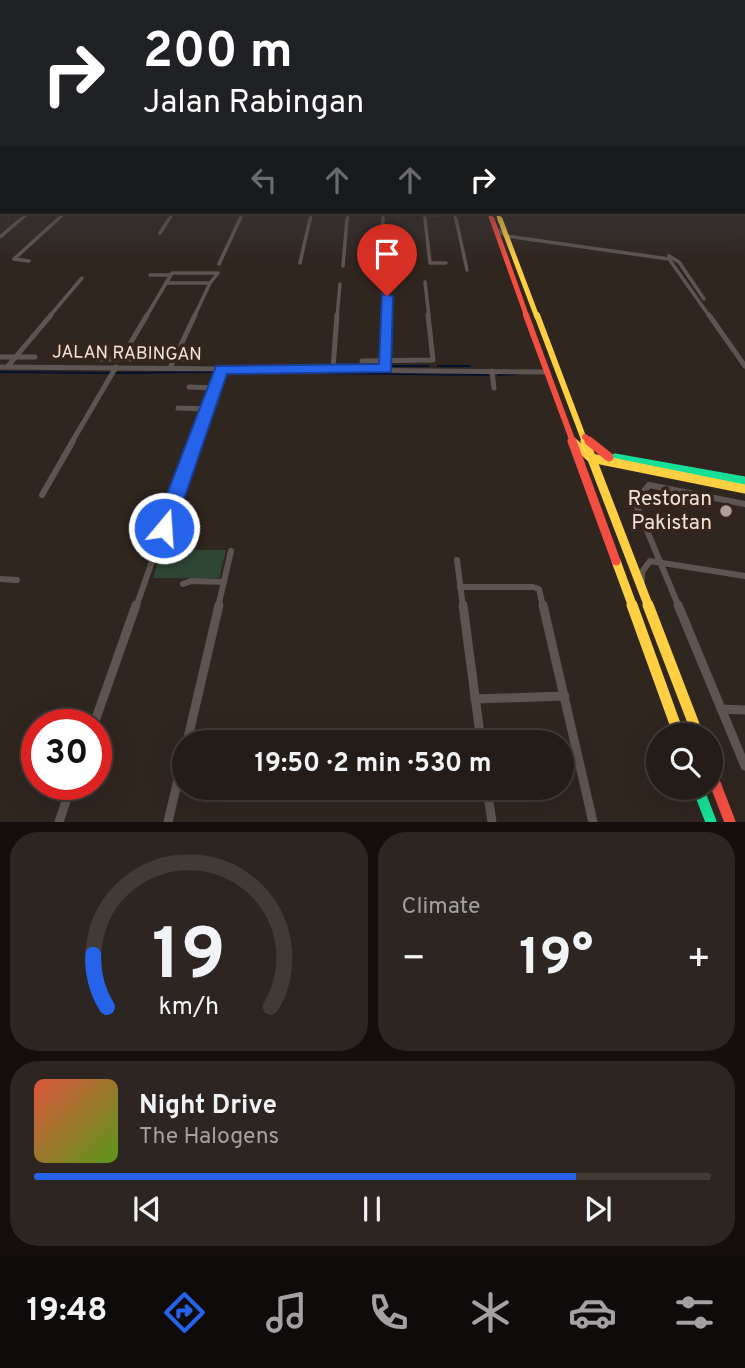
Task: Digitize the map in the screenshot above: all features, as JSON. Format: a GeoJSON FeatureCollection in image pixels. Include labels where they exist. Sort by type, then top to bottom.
{"type":"FeatureCollection","features":[{"type":"Feature","properties":{"kind":"street"},"geometry":{"type":"LineString","coordinates":[[0,237],[28,214]]}},
{"type":"Feature","properties":{"kind":"street"},"geometry":{"type":"LineString","coordinates":[[29,261],[13,260],[64,214]]}},
{"type":"Feature","properties":{"kind":"street"},"geometry":{"type":"LineString","coordinates":[[160,233],[173,214]]}},
{"type":"Feature","properties":{"kind":"street"},"geometry":{"type":"LineString","coordinates":[[219,264],[243,214]]}},
{"type":"Feature","properties":{"kind":"street"},"geometry":{"type":"LineString","coordinates":[[300,262],[312,214]]}},
{"type":"Feature","properties":{"kind":"street"},"geometry":{"type":"LineString","coordinates":[[343,265],[348,214]]}},
{"type":"Feature","properties":{"kind":"street"},"geometry":{"type":"LineString","coordinates":[[383,214],[381,259],[383,264],[391,264]]}},
{"type":"Feature","properties":{"kind":"street"},"geometry":{"type":"LineString","coordinates":[[424,214],[430,263],[446,263]]}},
{"type":"Feature","properties":{"kind":"street"},"geometry":{"type":"LineString","coordinates":[[432,214],[439,215]]}},
{"type":"Feature","properties":{"kind":"street"},"geometry":{"type":"LineString","coordinates":[[454,214],[467,270]]}},
{"type":"Feature","properties":{"kind":"street"},"geometry":{"type":"LineString","coordinates":[[490,214],[509,247],[693,723]]}},
{"type":"Feature","properties":{"kind":"street"},"geometry":{"type":"LineString","coordinates":[[497,214],[499,227]]}},
{"type":"Feature","properties":{"kind":"street"},"geometry":{"type":"LineString","coordinates":[[499,227],[523,237],[669,259],[745,366]]}},
{"type":"Feature","properties":{"kind":"street"},"geometry":{"type":"LineString","coordinates":[[504,237],[660,253],[676,258],[745,360]]}},
{"type":"Feature","properties":{"kind":"street"},"geometry":{"type":"LineString","coordinates":[[504,237],[547,372],[675,723]]}},
{"type":"Feature","properties":{"kind":"street"},"geometry":{"type":"LineString","coordinates":[[509,247],[511,241],[523,237]]}},
{"type":"Feature","properties":{"kind":"street"},"geometry":{"type":"LineString","coordinates":[[150,275],[170,275],[174,272],[218,273],[210,283],[170,368]]}},
{"type":"Feature","properties":{"kind":"street"},"geometry":{"type":"LineString","coordinates":[[121,359],[170,275]]}},
{"type":"Feature","properties":{"kind":"street"},"geometry":{"type":"LineString","coordinates":[[7,367],[82,278]]}},
{"type":"Feature","properties":{"kind":"street"},"geometry":{"type":"LineString","coordinates":[[386,279],[386,369]]}},
{"type":"Feature","properties":{"kind":"street"},"geometry":{"type":"LineString","coordinates":[[362,361],[433,360],[425,282]]}},
{"type":"Feature","properties":{"kind":"street"},"geometry":{"type":"LineString","coordinates":[[166,283],[210,283]]}},
{"type":"Feature","properties":{"kind":"street"},"geometry":{"type":"LineString","coordinates":[[332,368],[340,284]]}},
{"type":"Feature","properties":{"kind":"street"},"geometry":{"type":"LineString","coordinates":[[0,357],[35,357]]}},
{"type":"Feature","properties":{"kind":"street"},"geometry":{"type":"LineString","coordinates":[[97,359],[195,359]]}},
{"type":"Feature","properties":{"kind":"street","name":"JALAN RABINGAN"},"geometry":{"type":"LineString","coordinates":[[0,367],[114,371],[170,368],[332,368],[547,372]]}},
{"type":"Feature","properties":{"kind":"street"},"geometry":{"type":"LineString","coordinates":[[164,528],[221,369]]}},
{"type":"Feature","properties":{"kind":"street"},"geometry":{"type":"LineString","coordinates":[[41,495],[114,371]]}},
{"type":"Feature","properties":{"kind":"street"},"geometry":{"type":"LineString","coordinates":[[492,371],[494,387]]}},
{"type":"Feature","properties":{"kind":"street"},"geometry":{"type":"LineString","coordinates":[[188,387],[214,388]]}},
{"type":"Feature","properties":{"kind":"street"},"geometry":{"type":"LineString","coordinates":[[178,408],[205,409]]}},
{"type":"Feature","properties":{"kind":"street"},"geometry":{"type":"LineString","coordinates":[[582,435],[609,459],[745,489]]}},
{"type":"Feature","properties":{"kind":"street"},"geometry":{"type":"LineString","coordinates":[[571,439],[589,457],[745,481]]}},
{"type":"Feature","properties":{"kind":"street"},"geometry":{"type":"LineString","coordinates":[[584,477],[589,457]]}},
{"type":"Feature","properties":{"kind":"street"},"geometry":{"type":"LineString","coordinates":[[601,484],[601,474],[609,459]]}},
{"type":"Feature","properties":{"kind":"street"},"geometry":{"type":"LineString","coordinates":[[745,504],[649,485],[635,502],[745,766]]}},
{"type":"Feature","properties":{"kind":"street"},"geometry":{"type":"LineString","coordinates":[[190,730],[230,551]]}},
{"type":"Feature","properties":{"kind":"street"},"geometry":{"type":"LineString","coordinates":[[99,709],[155,553]]}},
{"type":"Feature","properties":{"kind":"street"},"geometry":{"type":"LineString","coordinates":[[457,560],[479,730]]}},
{"type":"Feature","properties":{"kind":"street"},"geometry":{"type":"LineString","coordinates":[[642,586],[642,572],[650,561],[745,576]]}},
{"type":"Feature","properties":{"kind":"street"},"geometry":{"type":"LineString","coordinates":[[0,579],[17,580]]}},
{"type":"Feature","properties":{"kind":"street"},"geometry":{"type":"LineString","coordinates":[[183,584],[191,581],[223,582]]}},
{"type":"Feature","properties":{"kind":"street"},"geometry":{"type":"LineString","coordinates":[[460,587],[539,589],[593,822]]}},
{"type":"Feature","properties":{"kind":"street"},"geometry":{"type":"LineString","coordinates":[[475,699],[565,696]]}},
{"type":"Feature","properties":{"kind":"street"},"geometry":{"type":"LineString","coordinates":[[721,709],[745,710]]}},
{"type":"Feature","properties":{"kind":"street"},"geometry":{"type":"LineString","coordinates":[[59,822],[67,800]]}},
{"type":"Feature","properties":{"kind":"street"},"geometry":{"type":"LineString","coordinates":[[168,822],[173,800]]}},
{"type":"Feature","properties":{"kind":"street"},"geometry":{"type":"LineString","coordinates":[[489,800],[492,822]]}},
{"type":"Feature","properties":{"kind":"street"},"geometry":{"type":"LineString","coordinates":[[703,800],[711,822]]}},
{"type":"Feature","properties":{"kind":"street"},"geometry":{"type":"LineString","coordinates":[[722,800],[730,822]]}},
{"type":"Feature","properties":{"kind":"green space"},"geometry":{"type":"Polygon","coordinates":[[[162,550],[226,550],[219,578],[153,578],[162,550]]]}},
{"type":"Feature","properties":{"kind":"waterway"},"geometry":{"type":"LineString","coordinates":[[359,365],[381,365]]}},
{"type":"Feature","properties":{"kind":"waterway"},"geometry":{"type":"LineString","coordinates":[[391,366],[429,366]]}},
{"type":"Feature","properties":{"kind":"waterway"},"geometry":{"type":"LineString","coordinates":[[438,366],[470,366]]}},
{"type":"Feature","properties":{"kind":"waterway"},"geometry":{"type":"LineString","coordinates":[[0,372],[110,373]]}},
{"type":"Feature","properties":{"kind":"waterway"},"geometry":{"type":"LineString","coordinates":[[115,373],[216,372]]}},
{"type":"Feature","properties":{"kind":"waterway"},"geometry":{"type":"LineString","coordinates":[[226,372],[488,375]]}},
{"type":"Feature","properties":{"kind":"waterway"},"geometry":{"type":"LineString","coordinates":[[498,375],[517,374]]}},
{"type":"Feature","properties":{"kind":"traffic: fast"},"geometry":{"type":"LineString","coordinates":[[615,458],[745,481]]}},
{"type":"Feature","properties":{"kind":"traffic: fast"},"geometry":{"type":"LineString","coordinates":[[703,800],[711,822]]}},
{"type":"Feature","properties":{"kind":"traffic: slow"},"geometry":{"type":"LineString","coordinates":[[498,214],[693,723]]}},
{"type":"Feature","properties":{"kind":"traffic: slow"},"geometry":{"type":"LineString","coordinates":[[573,442],[591,458],[745,489]]}},
{"type":"Feature","properties":{"kind":"traffic: slow"},"geometry":{"type":"LineString","coordinates":[[616,561],[675,723]]}},
{"type":"Feature","properties":{"kind":"traffic: jam"},"geometry":{"type":"LineString","coordinates":[[490,214],[616,561]]}},
{"type":"Feature","properties":{"kind":"traffic: jam"},"geometry":{"type":"LineString","coordinates":[[585,437],[609,457]]}},
{"type":"Feature","properties":{"kind":"traffic: jam"},"geometry":{"type":"LineString","coordinates":[[722,800],[730,822]]}},
{"type":"Feature","properties":{"kind":"place","name":"Restoran Pakistan"},"geometry":{"type":"Point","coordinates":[726,511]}},
{"type":"Feature","properties":{"kind":"route"},"geometry":{"type":"LineString","coordinates":[[164,528],[198,426],[221,369],[386,369],[387,296]]}}]}
